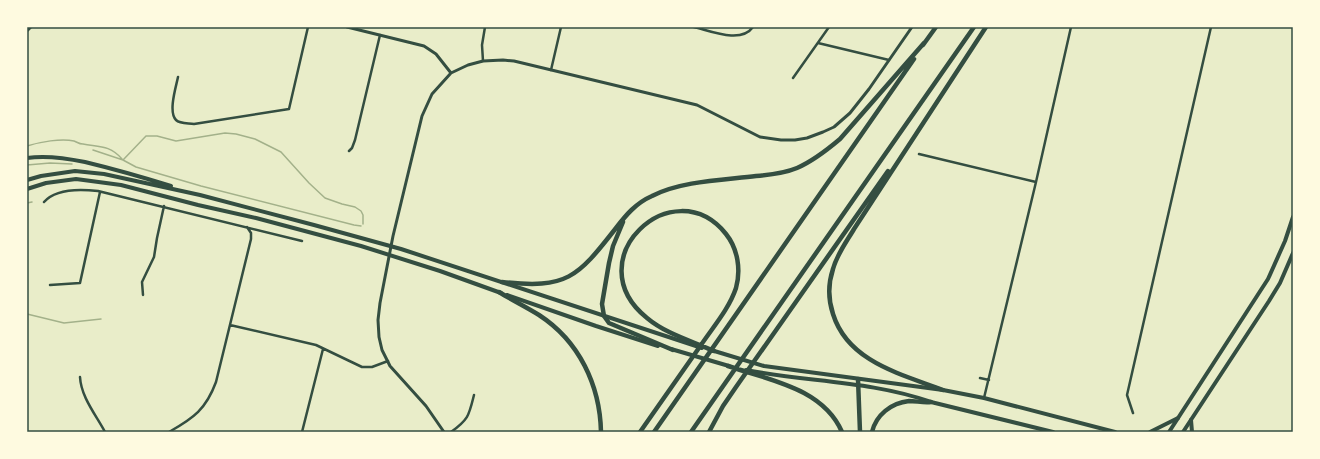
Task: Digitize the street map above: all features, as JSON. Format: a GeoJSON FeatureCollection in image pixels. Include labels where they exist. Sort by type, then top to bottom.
{"type":"FeatureCollection","features":[{"type":"Feature","properties":{"kind":"highway"},"geometry":{"type":"LineString","coordinates":[[654,432],[878,113],[936,27]]}},
{"type":"Feature","properties":{"kind":"highway"},"geometry":{"type":"LineString","coordinates":[[691,432],[974,27]]}},
{"type":"Feature","properties":{"kind":"highway"},"geometry":{"type":"LineString","coordinates":[[943,390],[884,367],[864,356],[855,349],[840,332],[831,308],[829,295],[830,281],[838,257],[854,229],[986,27]]}},
{"type":"Feature","properties":{"kind":"highway"},"geometry":{"type":"LineString","coordinates":[[502,282],[530,285],[559,281],[569,277],[583,267],[598,252],[629,212],[640,203],[661,192],[684,186],[768,175],[796,168],[811,160],[826,151],[840,139],[924,43]]}},
{"type":"Feature","properties":{"kind":"highway"},"geometry":{"type":"LineString","coordinates":[[709,432],[723,406],[736,387],[927,116]]}},
{"type":"Feature","properties":{"kind":"highway"},"geometry":{"type":"LineString","coordinates":[[629,212],[617,234],[609,263],[602,304],[604,316],[610,323],[673,350]]}},
{"type":"Feature","properties":{"kind":"highway"},"geometry":{"type":"LineString","coordinates":[[640,432],[724,312],[732,297],[737,280],[737,256],[732,243],[723,231],[712,221],[689,213],[673,212],[658,217],[645,224],[634,235],[624,254],[622,276],[629,299],[641,313],[657,326],[690,343],[714,351]]}},
{"type":"Feature","properties":{"kind":"highway"},"geometry":{"type":"LineString","coordinates":[[499,292],[546,320],[562,333],[573,346],[590,374],[600,410],[601,432]]}},
{"type":"Feature","properties":{"kind":"highway"},"geometry":{"type":"LineString","coordinates":[[728,366],[758,374],[795,388],[809,396],[833,416],[842,432]]}},
{"type":"Feature","properties":{"kind":"highway"},"geometry":{"type":"LineString","coordinates":[[858,379],[860,432]]}},
{"type":"Feature","properties":{"kind":"highway"},"geometry":{"type":"LineString","coordinates":[[872,432],[878,417],[890,408],[909,401],[931,402]]}},
{"type":"Feature","properties":{"kind":"main road"},"geometry":{"type":"LineString","coordinates":[[27,30],[30,27]]}},
{"type":"Feature","properties":{"kind":"main road"},"geometry":{"type":"LineString","coordinates":[[27,158],[52,157],[88,163],[386,245],[690,343]]}},
{"type":"Feature","properties":{"kind":"main road"},"geometry":{"type":"LineString","coordinates":[[27,180],[41,176],[75,171],[104,174],[200,195]]}},
{"type":"Feature","properties":{"kind":"main road"},"geometry":{"type":"LineString","coordinates":[[27,189],[46,183],[76,179],[103,182],[121,185],[256,218],[361,246],[440,271],[596,326],[728,366]]}},
{"type":"Feature","properties":{"kind":"main road"},"geometry":{"type":"LineString","coordinates":[[1169,432],[1268,279],[1285,242],[1293,217]]}},
{"type":"Feature","properties":{"kind":"main road"},"geometry":{"type":"LineString","coordinates":[[1183,432],[1269,301],[1280,283],[1293,253]]}},
{"type":"Feature","properties":{"kind":"main road"},"geometry":{"type":"LineString","coordinates":[[714,351],[764,366],[943,390],[984,398],[1116,432]]}},
{"type":"Feature","properties":{"kind":"main road"},"geometry":{"type":"LineString","coordinates":[[758,374],[858,386],[914,396],[931,402],[1053,432]]}},
{"type":"Feature","properties":{"kind":"main road"},"geometry":{"type":"LineString","coordinates":[[1150,432],[1178,418]]}},
{"type":"Feature","properties":{"kind":"main road"},"geometry":{"type":"LineString","coordinates":[[1191,420],[1192,432]]}},
{"type":"Feature","properties":{"kind":"street"},"geometry":{"type":"LineString","coordinates":[[178,77],[172,115],[176,120],[183,123],[194,124],[289,109],[308,27]]}},
{"type":"Feature","properties":{"kind":"street"},"geometry":{"type":"LineString","coordinates":[[347,27],[424,46],[436,54],[451,72]]}},
{"type":"Feature","properties":{"kind":"street"},"geometry":{"type":"LineString","coordinates":[[483,61],[482,45],[485,27]]}},
{"type":"Feature","properties":{"kind":"street"},"geometry":{"type":"LineString","coordinates":[[551,70],[561,27]]}},
{"type":"Feature","properties":{"kind":"street"},"geometry":{"type":"LineString","coordinates":[[694,27],[732,36],[742,35],[753,27]]}},
{"type":"Feature","properties":{"kind":"street"},"geometry":{"type":"LineString","coordinates":[[794,78],[829,27]]}},
{"type":"Feature","properties":{"kind":"street"},"geometry":{"type":"LineString","coordinates":[[444,432],[426,406],[402,380],[388,361],[381,343],[378,320],[393,236],[422,116],[432,94],[451,72],[483,61],[514,61],[697,105],[760,137],[782,140],[807,138],[834,127],[850,113],[912,27]]}},
{"type":"Feature","properties":{"kind":"street"},"geometry":{"type":"LineString","coordinates":[[984,398],[1036,182],[1071,27]]}},
{"type":"Feature","properties":{"kind":"street"},"geometry":{"type":"LineString","coordinates":[[1133,413],[1127,395],[1212,27]]}},
{"type":"Feature","properties":{"kind":"street"},"geometry":{"type":"LineString","coordinates":[[349,151],[355,140],[380,35]]}},
{"type":"Feature","properties":{"kind":"street"},"geometry":{"type":"LineString","coordinates":[[818,43],[889,60]]}},
{"type":"Feature","properties":{"kind":"street"},"geometry":{"type":"LineString","coordinates":[[919,154],[1036,182]]}},
{"type":"Feature","properties":{"kind":"street"},"geometry":{"type":"LineString","coordinates":[[44,202],[52,195],[60,192],[79,190],[100,192],[164,206],[302,241]]}},
{"type":"Feature","properties":{"kind":"street"},"geometry":{"type":"LineString","coordinates":[[50,285],[80,283],[100,192]]}},
{"type":"Feature","properties":{"kind":"street"},"geometry":{"type":"LineString","coordinates":[[143,295],[142,282],[154,257],[156,238],[164,206]]}},
{"type":"Feature","properties":{"kind":"street"},"geometry":{"type":"LineString","coordinates":[[169,432],[192,419],[198,413],[210,397],[216,382],[251,239],[250,229],[245,226]]}},
{"type":"Feature","properties":{"kind":"street"},"geometry":{"type":"LineString","coordinates":[[230,325],[316,345],[362,367],[372,367],[388,361]]}},
{"type":"Feature","properties":{"kind":"street"},"geometry":{"type":"LineString","coordinates":[[302,432],[322,349]]}},
{"type":"Feature","properties":{"kind":"street"},"geometry":{"type":"LineString","coordinates":[[80,377],[80,384],[83,393],[105,432]]}},
{"type":"Feature","properties":{"kind":"street"},"geometry":{"type":"LineString","coordinates":[[980,378],[989,380]]}},
{"type":"Feature","properties":{"kind":"street"},"geometry":{"type":"LineString","coordinates":[[451,432],[461,425],[469,414],[474,395]]}},
{"type":"Feature","properties":{"kind":"waterway"},"geometry":{"type":"LineString","coordinates":[[123,160],[146,136],[157,136],[176,141],[225,133],[255,139],[281,152],[325,198],[355,207],[361,211],[363,215],[363,224]]}},
{"type":"Feature","properties":{"kind":"waterway"},"geometry":{"type":"LineString","coordinates":[[27,146],[50,141],[69,140],[80,144],[99,146],[109,149],[118,154],[122,159]]}},
{"type":"Feature","properties":{"kind":"waterway"},"geometry":{"type":"LineString","coordinates":[[93,150],[123,160],[136,167],[201,186],[361,226]]}},
{"type":"Feature","properties":{"kind":"waterway"},"geometry":{"type":"LineString","coordinates":[[27,165],[50,163],[72,164]]}},
{"type":"Feature","properties":{"kind":"waterway"},"geometry":{"type":"LineString","coordinates":[[27,203],[32,202]]}},
{"type":"Feature","properties":{"kind":"waterway"},"geometry":{"type":"LineString","coordinates":[[27,314],[64,323],[101,319]]}}]}
